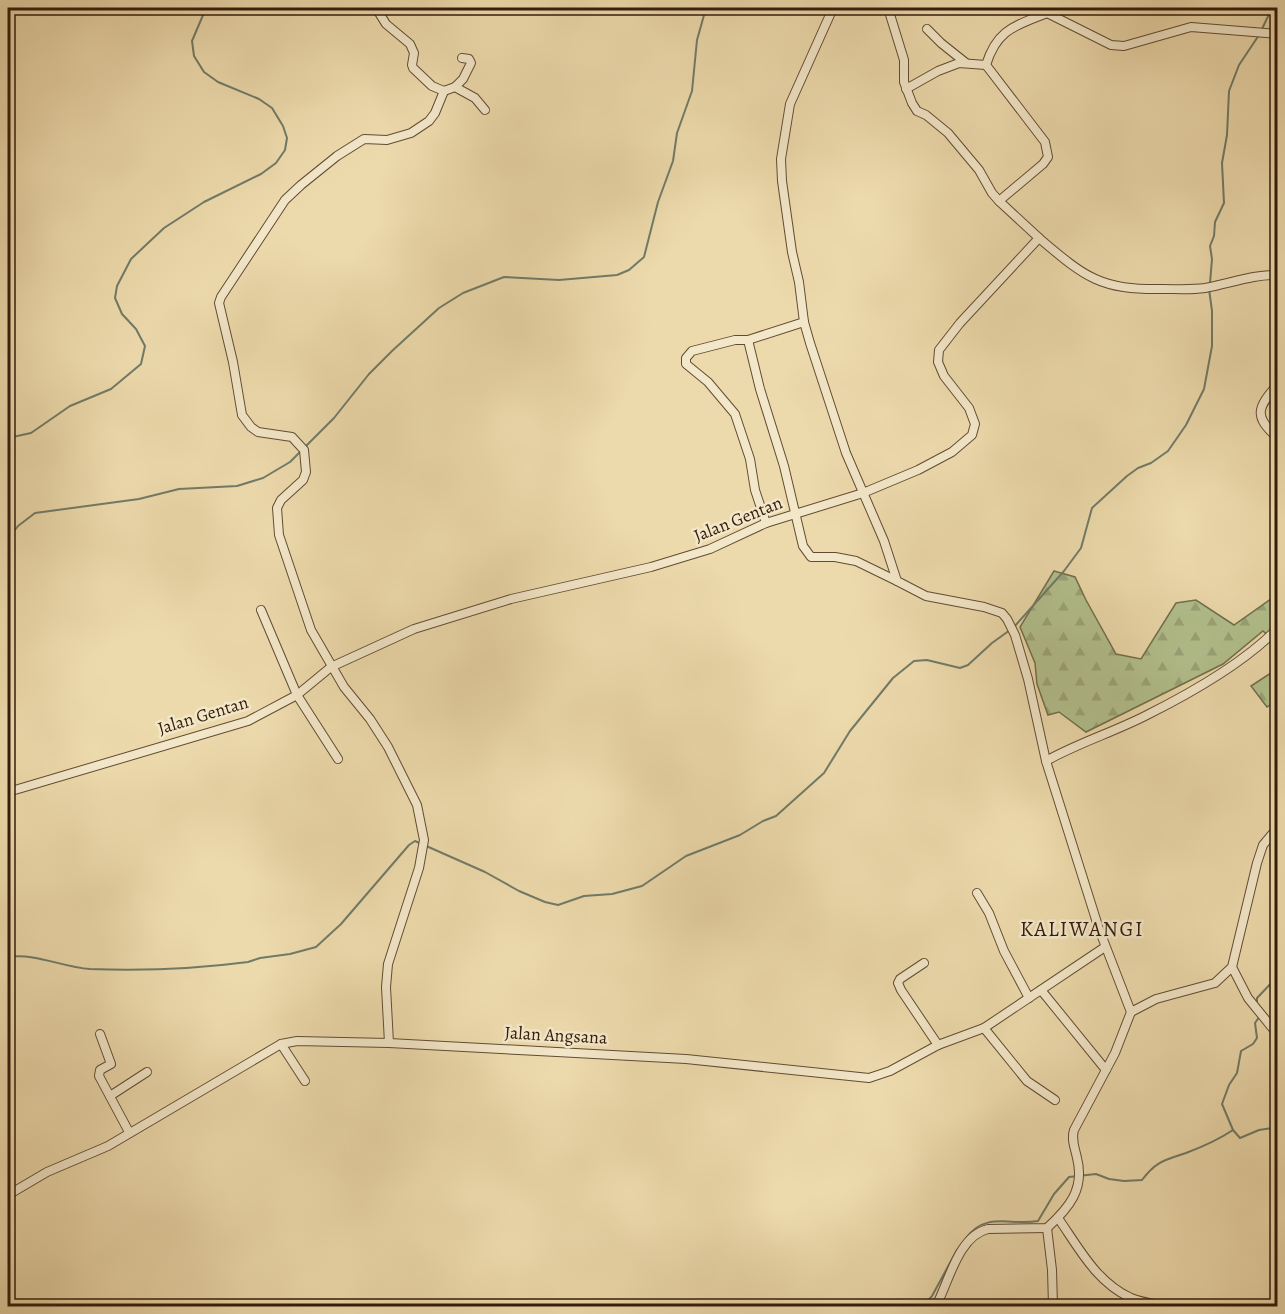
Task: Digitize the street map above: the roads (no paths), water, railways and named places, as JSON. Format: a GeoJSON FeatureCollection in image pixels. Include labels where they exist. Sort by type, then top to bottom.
{"type":"FeatureCollection","features":[{"type":"Feature","properties":{"kind":"street"},"geometry":{"type":"LineString","coordinates":[[376,8],[386,24],[410,44],[414,53],[413,68],[432,86],[444,92]]}},
{"type":"Feature","properties":{"kind":"street"},"geometry":{"type":"LineString","coordinates":[[833,8],[790,104],[781,159],[782,181],[804,322],[827,397],[863,493],[884,541],[897,581]]}},
{"type":"Feature","properties":{"kind":"street"},"geometry":{"type":"LineString","coordinates":[[888,8],[904,60],[906,89],[917,111],[926,115],[948,134],[979,170],[999,201],[1068,263],[1105,284],[1129,288],[1202,288],[1277,273]]}},
{"type":"Feature","properties":{"kind":"street"},"geometry":{"type":"LineString","coordinates":[[986,65],[995,41],[1047,10],[1111,45],[1135,44],[1191,27],[1278,34]]}},
{"type":"Feature","properties":{"kind":"street"},"geometry":{"type":"LineString","coordinates":[[927,29],[966,63]]}},
{"type":"Feature","properties":{"kind":"street"},"geometry":{"type":"LineString","coordinates":[[389,1043],[386,987],[388,964],[413,890],[423,844],[417,805],[388,747],[370,718],[344,687],[310,630],[279,535],[277,508],[281,500],[303,480],[306,472],[301,446],[292,437],[258,432],[242,415],[233,362],[220,312],[220,297],[285,200],[337,156],[364,139],[387,140],[411,133],[429,121],[444,92],[455,87],[463,79],[471,63],[469,59],[462,58]]}},
{"type":"Feature","properties":{"kind":"street"},"geometry":{"type":"LineString","coordinates":[[906,89],[938,71],[959,63],[986,65],[1045,142],[1048,152],[1048,157],[1043,164],[999,201]]}},
{"type":"Feature","properties":{"kind":"street"},"geometry":{"type":"LineString","coordinates":[[455,87],[475,98],[484,110]]}},
{"type":"Feature","properties":{"kind":"street","name":"Jalan Gentan"},"geometry":{"type":"LineString","coordinates":[[8,792],[248,721],[297,694],[331,667],[414,629],[512,599],[651,567],[710,549],[766,523],[863,493],[918,470],[952,452],[972,435],[975,424],[969,408],[944,376],[938,362],[939,350],[960,323],[1039,238]]}},
{"type":"Feature","properties":{"kind":"street"},"geometry":{"type":"LineString","coordinates":[[766,523],[755,490],[750,459],[735,414],[708,382],[686,364],[686,358],[692,351],[735,340],[748,340],[804,322]]}},
{"type":"Feature","properties":{"kind":"street"},"geometry":{"type":"LineString","coordinates":[[748,340],[760,389],[784,466],[803,546],[811,557],[835,557],[856,561],[926,596],[984,607],[1002,614],[1011,626],[1028,679],[1046,761],[1074,854],[1105,947],[1131,1012],[1121,1040],[1074,1130],[1073,1141],[1080,1182],[1074,1195],[1058,1218],[1047,1228],[1001,1228],[980,1231],[972,1236],[962,1250],[936,1306]]}},
{"type":"Feature","properties":{"kind":"street"},"geometry":{"type":"LineString","coordinates":[[1278,384],[1261,408],[1259,416],[1262,423],[1278,438]]}},
{"type":"Feature","properties":{"kind":"street"},"geometry":{"type":"LineString","coordinates":[[261,610],[297,694],[338,759]]}},
{"type":"Feature","properties":{"kind":"street"},"geometry":{"type":"LineString","coordinates":[[1046,761],[1148,715],[1237,662],[1278,628]]}},
{"type":"Feature","properties":{"kind":"street"},"geometry":{"type":"LineString","coordinates":[[1131,1012],[1156,999],[1215,983],[1232,967],[1257,863],[1263,845],[1278,827]]}},
{"type":"Feature","properties":{"kind":"street"},"geometry":{"type":"LineString","coordinates":[[977,893],[989,913],[1004,951],[1029,998]]}},
{"type":"Feature","properties":{"kind":"street","name":"Jalan Angsana"},"geometry":{"type":"LineString","coordinates":[[8,1195],[46,1172],[108,1146],[281,1044],[297,1041],[389,1043],[686,1059],[870,1078],[890,1071],[938,1045],[984,1028],[1105,947]]}},
{"type":"Feature","properties":{"kind":"street"},"geometry":{"type":"LineString","coordinates":[[924,963],[900,979],[898,983],[938,1045]]}},
{"type":"Feature","properties":{"kind":"street"},"geometry":{"type":"LineString","coordinates":[[1232,967],[1248,998],[1278,1035]]}},
{"type":"Feature","properties":{"kind":"street"},"geometry":{"type":"LineString","coordinates":[[1041,990],[1106,1071]]}},
{"type":"Feature","properties":{"kind":"street"},"geometry":{"type":"LineString","coordinates":[[984,1028],[1028,1081],[1054,1100]]}},
{"type":"Feature","properties":{"kind":"street"},"geometry":{"type":"LineString","coordinates":[[100,1034],[111,1064],[99,1070],[99,1076],[129,1132]]}},
{"type":"Feature","properties":{"kind":"street"},"geometry":{"type":"LineString","coordinates":[[281,1044],[305,1081]]}},
{"type":"Feature","properties":{"kind":"street"},"geometry":{"type":"LineString","coordinates":[[110,1096],[147,1072]]}},
{"type":"Feature","properties":{"kind":"street"},"geometry":{"type":"LineString","coordinates":[[1058,1218],[1083,1257],[1104,1280],[1131,1298],[1163,1306]]}},
{"type":"Feature","properties":{"kind":"street"},"geometry":{"type":"LineString","coordinates":[[1047,1228],[1053,1270],[1053,1306]]}},
{"type":"Feature","properties":{"kind":"waterway"},"geometry":{"type":"LineString","coordinates":[[8,438],[31,433],[70,406],[111,389],[141,364],[145,346],[136,329],[122,314],[115,298],[117,286],[131,259],[164,228],[204,202],[261,174],[276,163],[285,150],[287,138],[272,108],[259,99],[218,82],[204,72],[194,56],[192,41],[206,8]]}},
{"type":"Feature","properties":{"kind":"waterway"},"geometry":{"type":"LineString","coordinates":[[8,539],[18,526],[35,513],[139,499],[179,489],[237,486],[263,478],[290,462],[334,418],[369,374],[392,351],[439,308],[463,293],[504,277],[559,280],[617,275],[629,270],[644,257],[658,202],[673,161],[677,133],[692,91],[697,40],[706,8]]}},
{"type":"Feature","properties":{"kind":"waterway"},"geometry":{"type":"LineString","coordinates":[[1262,29],[1272,8]]}},
{"type":"Feature","properties":{"kind":"waterway"},"geometry":{"type":"LineString","coordinates":[[1210,283],[1212,259],[1210,246],[1214,236],[1215,222],[1224,203],[1222,163],[1227,135],[1229,91],[1239,65],[1259,35]]}},
{"type":"Feature","properties":{"kind":"waterway"},"geometry":{"type":"LineString","coordinates":[[1014,627],[1064,571],[1081,548],[1092,508],[1127,476],[1168,451],[1186,425],[1204,389],[1212,346],[1212,311],[1209,289]]}},
{"type":"Feature","properties":{"kind":"waterway"},"geometry":{"type":"LineString","coordinates":[[8,957],[29,957],[90,969],[169,969],[248,962],[316,947],[341,924],[409,845],[415,841],[485,872],[519,891],[558,905],[584,896],[612,894],[642,886],[686,856],[740,835],[776,816],[824,773],[850,731],[893,678],[914,661],[927,660],[960,668],[968,665],[1010,630]]}},
{"type":"Feature","properties":{"kind":"waterway"},"geometry":{"type":"LineString","coordinates":[[1257,1004],[1257,998],[1278,976]]}},
{"type":"Feature","properties":{"kind":"waterway"},"geometry":{"type":"LineString","coordinates":[[1233,1130],[1222,1104],[1229,1085],[1237,1073],[1241,1051],[1253,1044],[1257,1038],[1255,1023],[1260,1016]]}},
{"type":"Feature","properties":{"kind":"waterway"},"geometry":{"type":"LineString","coordinates":[[966,1238],[974,1230],[990,1222],[1038,1221],[1054,1194],[1069,1177],[1096,1174],[1124,1181],[1142,1180],[1161,1162],[1204,1146],[1233,1130],[1240,1138],[1259,1130],[1278,1127]]}},
{"type":"Feature","properties":{"kind":"waterway"},"geometry":{"type":"LineString","coordinates":[[923,1306],[932,1296],[957,1250]]}},
{"type":"Feature","properties":{"kind":"district","name":"KALIWANGI"},"geometry":{"type":"Point","coordinates":[1082,929]}}]}
